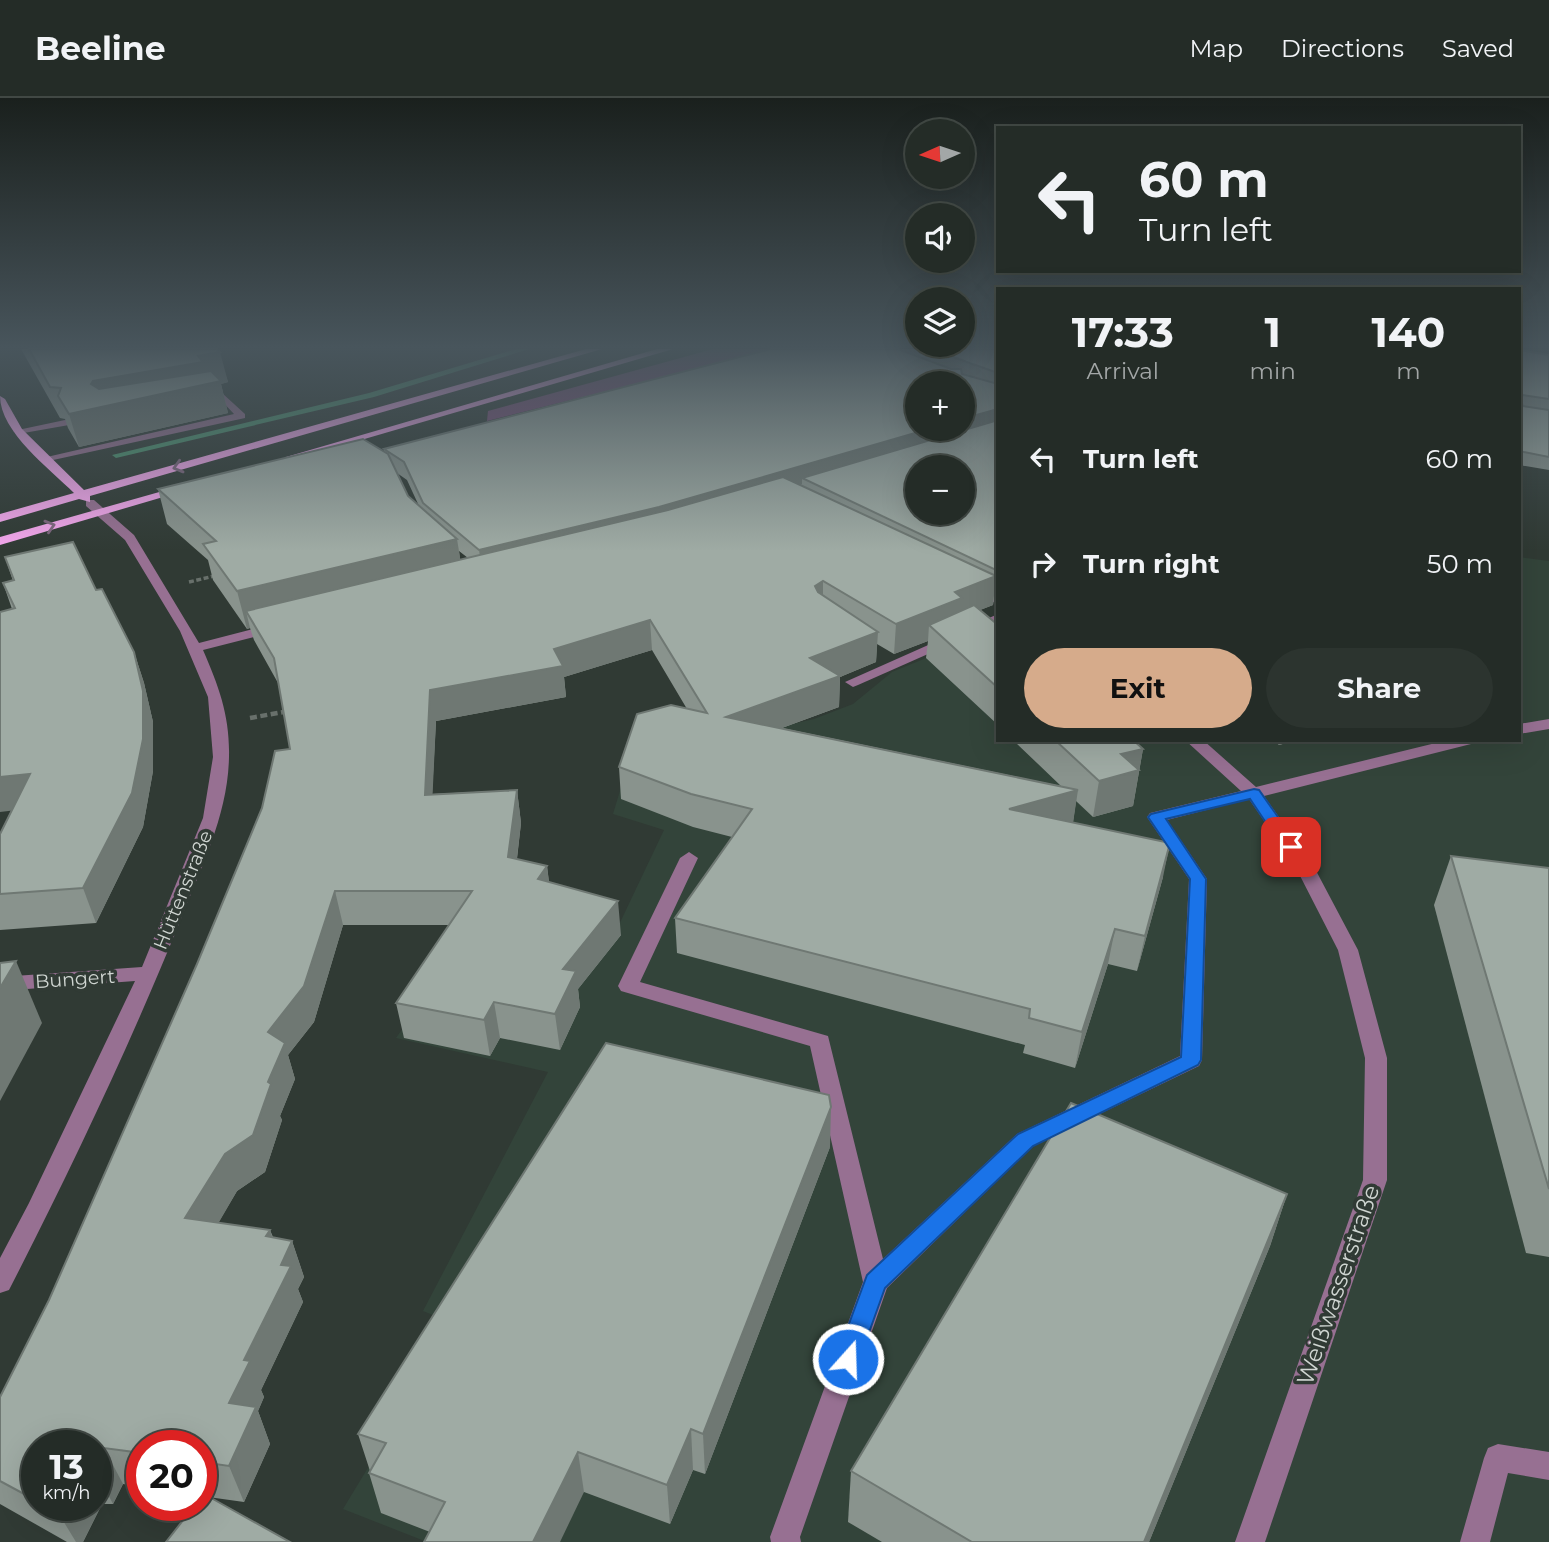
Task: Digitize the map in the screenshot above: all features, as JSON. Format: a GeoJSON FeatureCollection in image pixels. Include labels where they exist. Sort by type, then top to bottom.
{"type":"FeatureCollection","features":[{"type":"Feature","properties":{"kind":"main road"},"geometry":{"type":"LineString","coordinates":[[10,416],[18,431],[44,459],[90,503]]}},
{"type":"Feature","properties":{"kind":"main road"},"geometry":{"type":"LineString","coordinates":[[0,541],[90,503],[375,416]]}},
{"type":"Feature","properties":{"kind":"main road"},"geometry":{"type":"LineString","coordinates":[[278,461],[433,416]]}},
{"type":"Feature","properties":{"kind":"main road"},"geometry":{"type":"LineString","coordinates":[[0,518],[187,488]]}},
{"type":"Feature","properties":{"kind":"street"},"geometry":{"type":"LineString","coordinates":[[44,459],[238,416]]}},
{"type":"Feature","properties":{"kind":"street"},"geometry":{"type":"LineString","coordinates":[[18,431],[65,423]]}},
{"type":"Feature","properties":{"kind":"street","name":"Hüttenstraße"},"geometry":{"type":"LineString","coordinates":[[0,1282],[40,1206],[149,973],[212,818],[221,757],[216,697],[195,648],[130,538],[90,503]]}},
{"type":"Feature","properties":{"kind":"street"},"geometry":{"type":"LineString","coordinates":[[958,579],[996,599]]}},
{"type":"Feature","properties":{"kind":"street"},"geometry":{"type":"LineString","coordinates":[[853,682],[887,659],[996,619]]}},
{"type":"Feature","properties":{"kind":"street"},"geometry":{"type":"LineString","coordinates":[[195,648],[291,623]]}},
{"type":"Feature","properties":{"kind":"street"},"geometry":{"type":"LineString","coordinates":[[1521,729],[1549,724]]}},
{"type":"Feature","properties":{"kind":"street","name":"Weißwasserstraße"},"geometry":{"type":"LineString","coordinates":[[1195,742],[1254,793],[1304,865],[1348,950],[1376,1058],[1375,1180],[1250,1542]]}},
{"type":"Feature","properties":{"kind":"street"},"geometry":{"type":"LineString","coordinates":[[786,1542],[785,1537],[876,1282],[1025,1140],[1191,1060],[1198,879],[1156,817],[1461,742]]}},
{"type":"Feature","properties":{"kind":"street"},"geometry":{"type":"LineString","coordinates":[[689,858],[628,986],[820,1041],[876,1282]]}},
{"type":"Feature","properties":{"kind":"street","name":"Bungert"},"geometry":{"type":"LineString","coordinates":[[0,984],[149,973]]}},
{"type":"Feature","properties":{"kind":"street"},"geometry":{"type":"LineString","coordinates":[[1475,1542],[1498,1458],[1549,1466]]}},
{"type":"Feature","properties":{"kind":"path"},"geometry":{"type":"LineString","coordinates":[[161,589],[214,576]]}},
{"type":"Feature","properties":{"kind":"path"},"geometry":{"type":"LineString","coordinates":[[218,723],[297,710]]}},
{"type":"Feature","properties":{"kind":"shaded area"},"geometry":{"type":"Polygon","coordinates":[[[487,416],[505,416],[487,421],[487,416]]]}},
{"type":"Feature","properties":{"kind":"shaded area"},"geometry":{"type":"Polygon","coordinates":[[[1521,557],[1549,561],[1549,1542],[427,1542],[343,1509],[455,1324],[423,1311],[548,1072],[396,1038],[493,900],[616,931],[664,830],[613,814],[629,761],[814,719],[853,704],[892,672],[996,629],[996,742],[1521,742],[1521,557]]]}},
{"type":"Feature","properties":{"kind":"building"},"geometry":{"type":"Polygon","coordinates":[[[510,416],[905,416],[905,436],[659,507],[479,550],[423,503],[404,462],[384,449],[510,416]]]}},
{"type":"Feature","properties":{"kind":"building"},"geometry":{"type":"Polygon","coordinates":[[[1521,416],[1549,416],[1549,457],[1521,451],[1521,416]]]}},
{"type":"Feature","properties":{"kind":"building"},"geometry":{"type":"Polygon","coordinates":[[[996,421],[996,570],[802,478],[927,441],[975,441],[975,427],[996,421]]]}},
{"type":"Feature","properties":{"kind":"building"},"geometry":{"type":"Polygon","coordinates":[[[363,439],[388,454],[408,496],[457,539],[237,591],[203,544],[216,541],[158,489],[363,439]]]}},
{"type":"Feature","properties":{"kind":"building"},"geometry":{"type":"Polygon","coordinates":[[[783,477],[996,576],[955,592],[962,598],[896,624],[823,581],[815,586],[818,592],[878,632],[810,658],[840,676],[726,717],[1078,790],[1009,809],[1170,843],[1145,936],[1115,929],[1082,1032],[1029,1018],[1030,1009],[675,918],[752,809],[691,794],[619,767],[637,714],[671,705],[707,713],[650,620],[554,649],[563,666],[430,690],[425,795],[517,790],[508,857],[547,866],[538,879],[618,901],[563,969],[576,971],[555,1014],[494,1002],[484,1020],[396,1003],[472,891],[335,891],[304,986],[268,1032],[285,1043],[268,1082],[271,1084],[253,1135],[225,1154],[185,1218],[270,1230],[266,1236],[292,1241],[281,1265],[291,1266],[244,1360],[250,1361],[229,1403],[256,1407],[229,1466],[217,1464],[217,1430],[126,1430],[126,1451],[112,1449],[112,1430],[21,1430],[21,1492],[0,1481],[0,1397],[49,1300],[197,964],[262,808],[275,751],[290,749],[274,658],[246,611],[668,510],[783,477]]]}},
{"type":"Feature","properties":{"kind":"building"},"geometry":{"type":"Polygon","coordinates":[[[73,542],[96,590],[102,589],[134,652],[143,691],[143,739],[132,793],[83,888],[0,894],[0,834],[30,774],[0,777],[0,612],[15,608],[3,583],[14,580],[5,557],[73,542]]]}},
{"type":"Feature","properties":{"kind":"building"},"geometry":{"type":"Polygon","coordinates":[[[974,605],[996,623],[996,686],[929,625],[974,605]]]}},
{"type":"Feature","properties":{"kind":"building"},"geometry":{"type":"Polygon","coordinates":[[[1057,742],[1135,742],[1143,749],[1121,754],[1139,770],[1099,781],[1057,742]]]}},
{"type":"Feature","properties":{"kind":"building"},"geometry":{"type":"Polygon","coordinates":[[[1451,856],[1549,868],[1549,1189],[1451,856]]]}},
{"type":"Feature","properties":{"kind":"building"},"geometry":{"type":"Polygon","coordinates":[[[16,961],[0,988],[0,963],[16,961]]]}},
{"type":"Feature","properties":{"kind":"building"},"geometry":{"type":"Polygon","coordinates":[[[606,1043],[829,1095],[831,1107],[703,1434],[691,1429],[667,1485],[578,1452],[533,1542],[424,1542],[445,1502],[369,1473],[386,1443],[358,1434],[606,1043]]]}},
{"type":"Feature","properties":{"kind":"building"},"geometry":{"type":"Polygon","coordinates":[[[1071,1103],[1287,1194],[1144,1542],[972,1542],[851,1471],[1071,1103]]]}},
{"type":"Feature","properties":{"kind":"building"},"geometry":{"type":"Polygon","coordinates":[[[217,1501],[290,1542],[166,1542],[182,1521],[217,1521],[217,1501]]]}},
{"type":"Feature","properties":{"kind":"waterway"},"geometry":{"type":"LineString","coordinates":[[116,455],[280,416]]}},
{"type":"Feature","properties":{"kind":"route"},"geometry":{"type":"LineString","coordinates":[[848,1359],[876,1282],[1025,1140],[1191,1060],[1198,879],[1156,817],[1254,793],[1291,847]]}}]}
